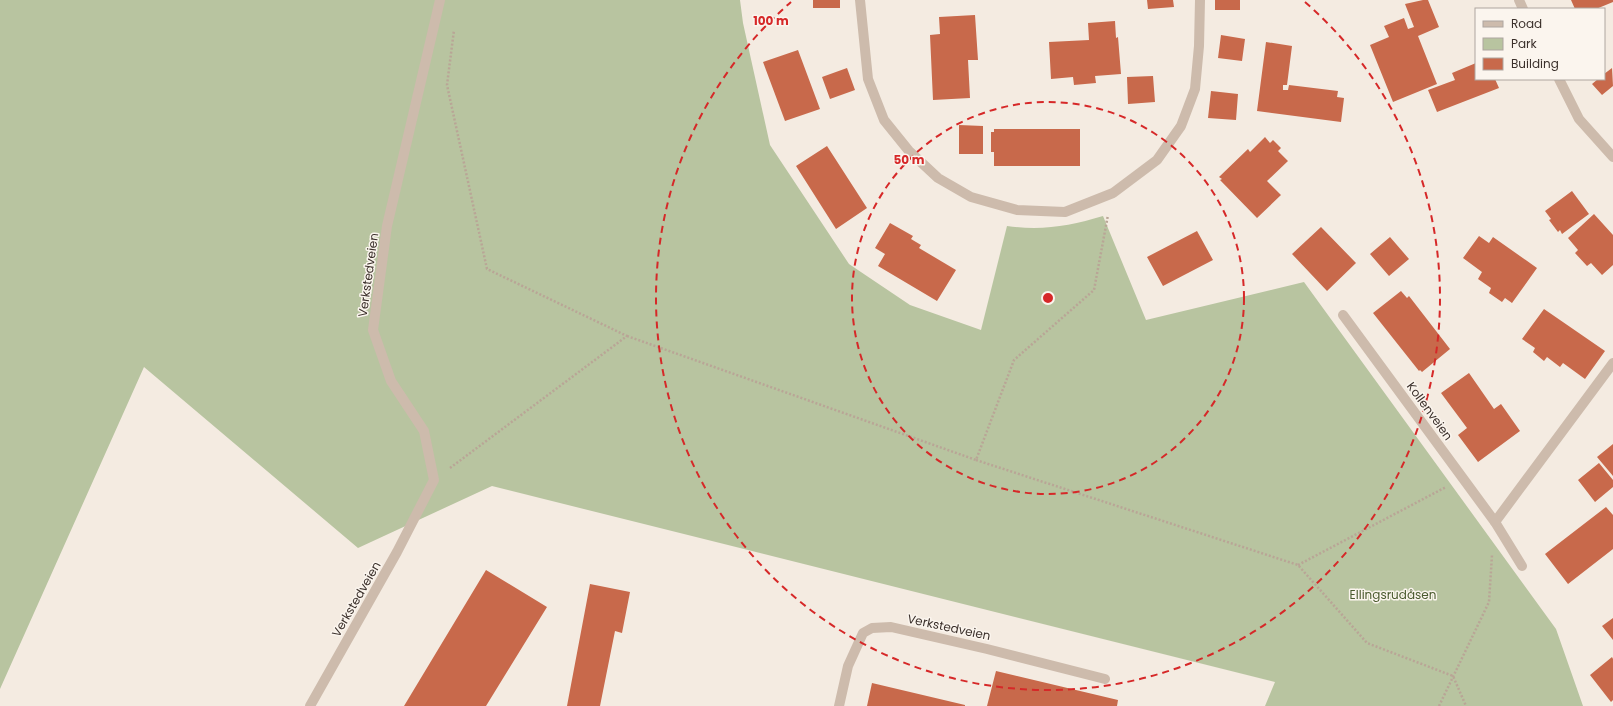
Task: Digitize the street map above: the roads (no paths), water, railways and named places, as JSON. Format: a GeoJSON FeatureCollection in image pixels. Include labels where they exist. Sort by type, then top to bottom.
{"type":"FeatureCollection","features":[{"type":"Feature","properties":{"kind":"street","name":"Verkstedveien"},"geometry":{"type":"LineString","coordinates":[[310,706],[397,552],[434,480],[424,431],[391,381],[373,330],[387,226],[440,0]]}},
{"type":"Feature","properties":{"kind":"street"},"geometry":{"type":"LineString","coordinates":[[860,0],[868,79],[884,120],[909,151],[938,178],[970,197],[1018,210],[1065,212],[1113,193],[1157,160],[1181,126],[1195,89],[1199,46],[1200,0]]}},
{"type":"Feature","properties":{"kind":"street"},"geometry":{"type":"LineString","coordinates":[[1560,80],[1579,119],[1613,157]]}},
{"type":"Feature","properties":{"kind":"street","name":"Kollenveien"},"geometry":{"type":"LineString","coordinates":[[1343,315],[1495,522],[1522,566]]}},
{"type":"Feature","properties":{"kind":"street"},"geometry":{"type":"LineString","coordinates":[[1495,522],[1613,363]]}},
{"type":"Feature","properties":{"kind":"street","name":"Verkstedveien"},"geometry":{"type":"LineString","coordinates":[[839,706],[848,666],[863,633],[872,628],[891,628],[973,645],[1105,679]]}},
{"type":"Feature","properties":{"kind":"park label","name":"Ellingsrudåsen"},"geometry":{"type":"Point","coordinates":[1393,594]}}]}
